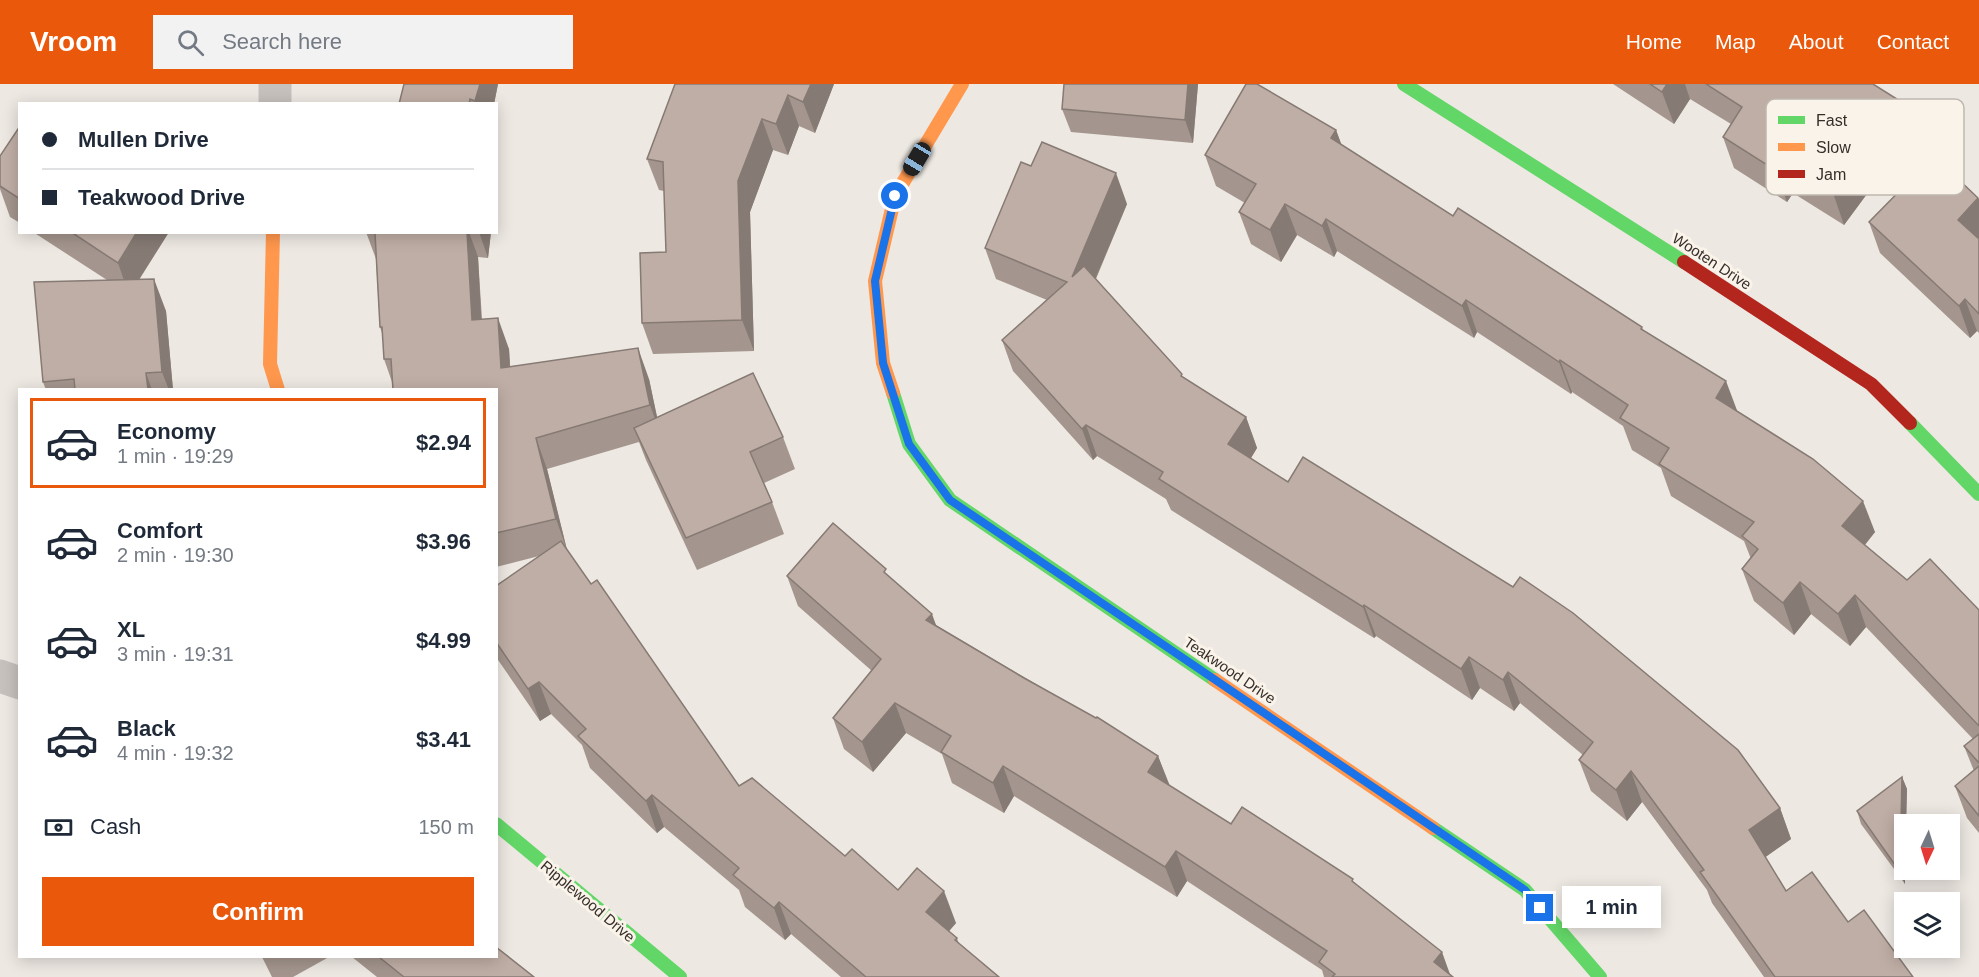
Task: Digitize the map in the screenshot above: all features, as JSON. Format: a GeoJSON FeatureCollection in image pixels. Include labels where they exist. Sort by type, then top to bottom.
{"type":"FeatureCollection","features":[{"type":"Feature","properties":{"kind":"street"},"geometry":{"type":"LineString","coordinates":[[275,84],[275,102]]}},
{"type":"Feature","properties":{"kind":"street","name":"Teakwood Drive"},"geometry":{"type":"LineString","coordinates":[[962,84],[895,196],[875,281],[883,363],[909,444],[950,500],[1525,890],[1600,977]]}},
{"type":"Feature","properties":{"kind":"street","name":"Wooten Drive"},"geometry":{"type":"LineString","coordinates":[[1404,84],[1871,384],[1979,494]]}},
{"type":"Feature","properties":{"kind":"street"},"geometry":{"type":"LineString","coordinates":[[273,234],[270,364],[277,388]]}},
{"type":"Feature","properties":{"kind":"street"},"geometry":{"type":"LineString","coordinates":[[0,676],[18,682]]}},
{"type":"Feature","properties":{"kind":"street","name":"Ripplewood Drive"},"geometry":{"type":"LineString","coordinates":[[498,826],[680,977]]}},
{"type":"Feature","properties":{"kind":"building"},"geometry":{"type":"Polygon","coordinates":[[[404,84],[480,84],[475,101],[470,99],[469,102],[400,102],[404,84]]]}},
{"type":"Feature","properties":{"kind":"building"},"geometry":{"type":"Polygon","coordinates":[[[675,84],[811,84],[803,102],[788,95],[776,124],[762,119],[738,181],[742,320],[642,323],[640,253],[666,252],[663,162],[647,159],[675,84]]]}},
{"type":"Feature","properties":{"kind":"building"},"geometry":{"type":"Polygon","coordinates":[[[1064,84],[1188,84],[1185,120],[1062,109],[1064,84]]]}},
{"type":"Feature","properties":{"kind":"building"},"geometry":{"type":"Polygon","coordinates":[[[1246,84],[1257,84],[1336,130],[1331,138],[1453,216],[1458,208],[1642,327],[1641,329],[1726,381],[1716,398],[1813,459],[1863,501],[1842,526],[1907,580],[1930,559],[1979,610],[1979,726],[1855,595],[1838,614],[1800,582],[1783,603],[1742,569],[1758,549],[1742,536],[1754,522],[1659,464],[1669,448],[1620,418],[1628,405],[1466,300],[1462,306],[1326,219],[1322,226],[1285,204],[1270,230],[1239,212],[1256,184],[1205,155],[1246,84]]]}},
{"type":"Feature","properties":{"kind":"building"},"geometry":{"type":"Polygon","coordinates":[[[1650,84],[1667,84],[1662,92],[1650,84]]]}},
{"type":"Feature","properties":{"kind":"building"},"geometry":{"type":"Polygon","coordinates":[[[1706,84],[1873,84],[1897,99],[1766,99],[1766,164],[1723,137],[1742,107],[1706,84]]]}},
{"type":"Feature","properties":{"kind":"building"},"geometry":{"type":"Polygon","coordinates":[[[18,129],[18,198],[0,186],[0,156],[18,129]]]}},
{"type":"Feature","properties":{"kind":"building"},"geometry":{"type":"Polygon","coordinates":[[[1042,142],[1116,173],[1072,277],[1084,266],[1182,374],[1181,376],[1246,417],[1228,444],[1288,482],[1303,457],[1513,587],[1520,577],[1573,613],[1738,750],[1780,808],[1749,830],[1786,891],[1812,872],[1848,922],[1864,910],[1894,951],[1894,958],[1899,958],[1913,977],[1775,977],[1700,872],[1704,870],[1631,771],[1616,790],[1579,760],[1593,742],[1508,672],[1503,680],[1469,657],[1461,669],[1364,605],[1363,607],[1159,479],[1163,472],[1086,425],[1082,429],[1002,340],[1067,282],[985,248],[1021,162],[1031,166],[1042,142]]]}},
{"type":"Feature","properties":{"kind":"building"},"geometry":{"type":"Polygon","coordinates":[[[1964,185],[1978,198],[1958,220],[1979,239],[1979,314],[1965,299],[1959,306],[1869,222],[1896,195],[1964,195],[1964,185]]]}},
{"type":"Feature","properties":{"kind":"building"},"geometry":{"type":"Polygon","coordinates":[[[74,234],[136,234],[118,263],[74,234]]]}},
{"type":"Feature","properties":{"kind":"building"},"geometry":{"type":"Polygon","coordinates":[[[375,234],[467,234],[472,320],[498,318],[501,368],[638,348],[650,405],[536,438],[556,519],[498,533],[498,388],[393,388],[391,359],[384,359],[382,327],[380,327],[375,234]]]}},
{"type":"Feature","properties":{"kind":"building"},"geometry":{"type":"Polygon","coordinates":[[[154,279],[162,372],[146,373],[148,388],[75,388],[74,379],[43,382],[34,282],[154,279]]]}},
{"type":"Feature","properties":{"kind":"building"},"geometry":{"type":"Polygon","coordinates":[[[753,373],[783,437],[750,452],[772,502],[686,538],[634,428],[753,373]]]}},
{"type":"Feature","properties":{"kind":"building"},"geometry":{"type":"Polygon","coordinates":[[[833,523],[886,569],[884,572],[932,614],[926,620],[1024,678],[1097,717],[1158,756],[1148,772],[1231,824],[1242,807],[1353,879],[1352,881],[1442,952],[1434,962],[1453,977],[1332,977],[1335,974],[1319,962],[1327,951],[1176,851],[1165,867],[1003,766],[993,783],[941,752],[951,736],[895,703],[862,742],[833,718],[881,659],[787,576],[833,523]]]}},
{"type":"Feature","properties":{"kind":"building"},"geometry":{"type":"Polygon","coordinates":[[[561,541],[591,584],[597,580],[739,786],[752,778],[845,856],[852,849],[898,890],[917,868],[944,891],[926,912],[999,977],[866,977],[779,902],[774,908],[733,875],[739,868],[652,795],[646,801],[578,736],[586,729],[539,682],[528,689],[498,645],[498,585],[561,541]]]}},
{"type":"Feature","properties":{"kind":"building"},"geometry":{"type":"Polygon","coordinates":[[[1979,734],[1979,763],[1964,746],[1979,734]]]}},
{"type":"Feature","properties":{"kind":"building"},"geometry":{"type":"Polygon","coordinates":[[[1979,766],[1979,816],[1955,786],[1979,766]]]}},
{"type":"Feature","properties":{"kind":"building"},"geometry":{"type":"Polygon","coordinates":[[[1902,777],[1901,814],[1894,814],[1894,863],[1857,811],[1902,777]]]}},
{"type":"Feature","properties":{"kind":"building"},"geometry":{"type":"Polygon","coordinates":[[[498,949],[534,977],[404,977],[380,958],[498,958],[498,949]]]}},
{"type":"Feature","properties":{"kind":"traffic: fast"},"geometry":{"type":"LineString","coordinates":[[1404,84],[1684,262]]}},
{"type":"Feature","properties":{"kind":"traffic: fast"},"geometry":{"type":"LineString","coordinates":[[893,393],[909,444],[950,500],[1215,680]]}},
{"type":"Feature","properties":{"kind":"traffic: fast"},"geometry":{"type":"LineString","coordinates":[[1910,423],[1979,494]]}},
{"type":"Feature","properties":{"kind":"traffic: fast"},"geometry":{"type":"LineString","coordinates":[[498,826],[680,977]]}},
{"type":"Feature","properties":{"kind":"traffic: fast"},"geometry":{"type":"LineString","coordinates":[[1433,828],[1525,890],[1600,977]]}},
{"type":"Feature","properties":{"kind":"traffic: slow"},"geometry":{"type":"LineString","coordinates":[[893,393],[883,363],[875,281],[895,196],[962,84]]}},
{"type":"Feature","properties":{"kind":"traffic: slow"},"geometry":{"type":"LineString","coordinates":[[273,234],[270,364],[277,388]]}},
{"type":"Feature","properties":{"kind":"traffic: slow"},"geometry":{"type":"LineString","coordinates":[[1215,680],[1433,828]]}},
{"type":"Feature","properties":{"kind":"traffic: jam"},"geometry":{"type":"LineString","coordinates":[[1684,262],[1871,384],[1910,423]]}},
{"type":"Feature","properties":{"kind":"route"},"geometry":{"type":"LineString","coordinates":[[895,196],[875,281],[883,363],[909,444],[950,500],[1525,890],[1540,908]]}}]}
